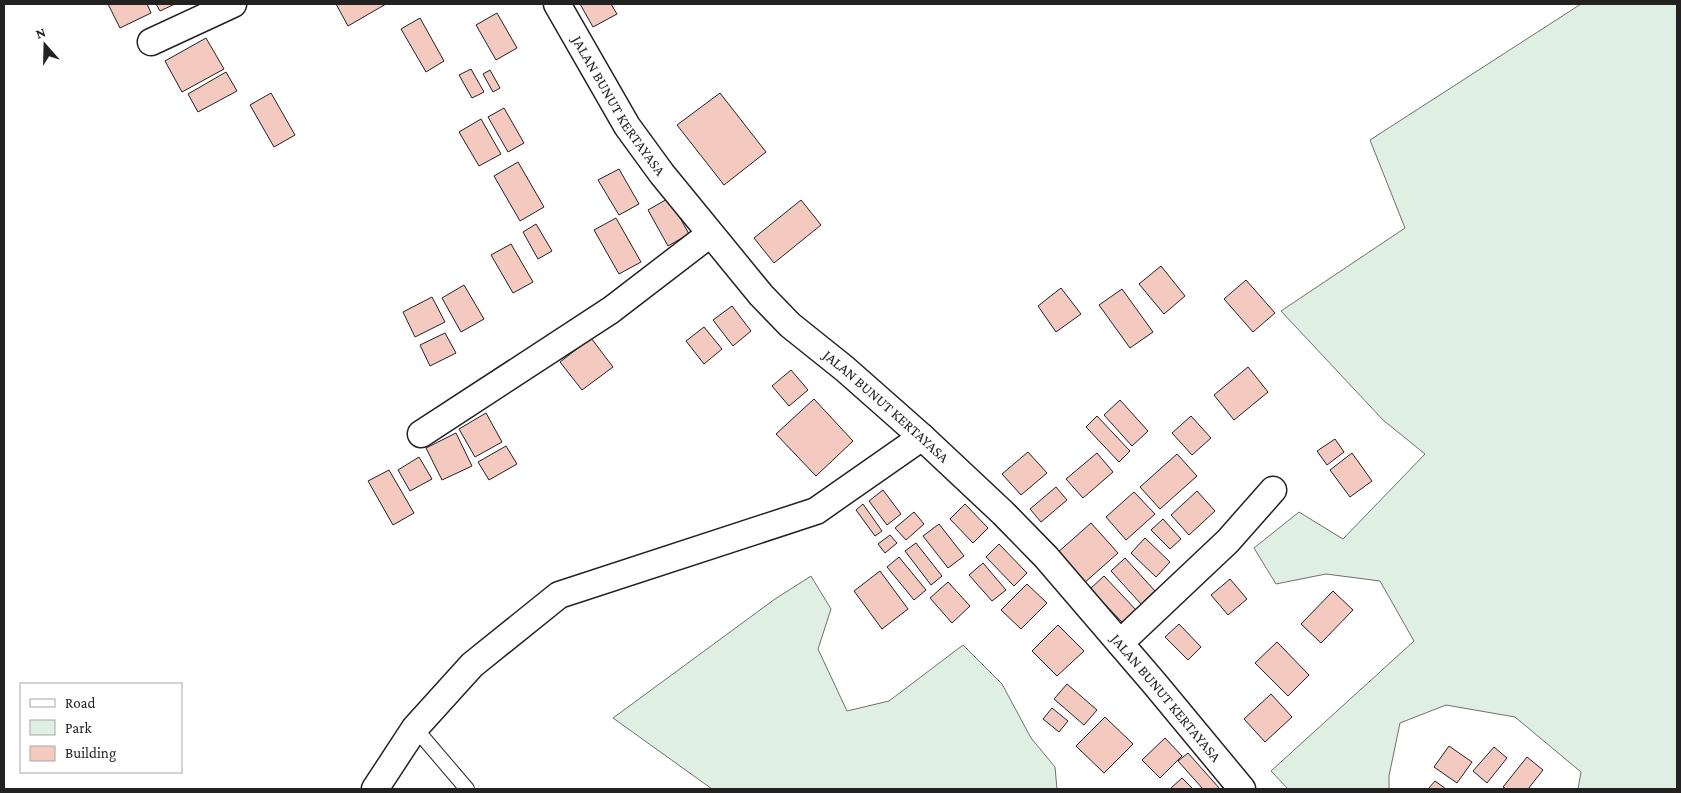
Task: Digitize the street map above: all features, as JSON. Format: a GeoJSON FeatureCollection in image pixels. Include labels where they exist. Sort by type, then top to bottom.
{"type":"FeatureCollection","features":[{"type":"Feature","properties":{"kind":"street"},"geometry":{"type":"LineString","coordinates":[[150,42],[233,4]]}},
{"type":"Feature","properties":{"kind":"street","name":"JALAN BUNUT KERTAYASA"},"geometry":{"type":"LineString","coordinates":[[557,4],[628,126],[662,174],[761,295],[790,325],[845,369],[1003,512],[1046,557],[1120,643],[1232,785]]}},
{"type":"Feature","properties":{"kind":"street"},"geometry":{"type":"LineString","coordinates":[[421,434],[611,310],[710,234]]}},
{"type":"Feature","properties":{"kind":"street"},"geometry":{"type":"LineString","coordinates":[[375,789],[415,728],[472,665],[559,595],[816,511],[922,437]]}},
{"type":"Feature","properties":{"kind":"street"},"geometry":{"type":"LineString","coordinates":[[1120,643],[1228,541],[1273,490]]}},
{"type":"Feature","properties":{"kind":"lane"},"geometry":{"type":"LineString","coordinates":[[415,728],[467,789]]}},
{"type":"Feature","properties":{"kind":"green space"},"geometry":{"type":"Polygon","coordinates":[[[1581,4],[1677,4],[1677,789],[1578,789],[1581,772],[1515,717],[1446,705],[1400,723],[1389,776],[1389,789],[1288,789],[1271,771],[1414,641],[1380,581],[1326,574],[1276,584],[1254,548],[1299,512],[1343,539],[1425,454],[1383,420],[1281,311],[1405,228],[1370,140],[1581,4]]]}},
{"type":"Feature","properties":{"kind":"green space"},"geometry":{"type":"Polygon","coordinates":[[[811,576],[831,609],[818,649],[847,711],[889,701],[963,645],[1002,684],[1031,738],[1055,767],[1057,789],[712,789],[613,718],[775,599],[811,576]]]}},
{"type":"Feature","properties":{"kind":"building"},"geometry":{"type":"Polygon","coordinates":[[[108,4],[147,4],[151,13],[120,28],[108,4]]]}},
{"type":"Feature","properties":{"kind":"building"},"geometry":{"type":"Polygon","coordinates":[[[156,4],[175,4],[160,11],[156,4]]]}},
{"type":"Feature","properties":{"kind":"building"},"geometry":{"type":"Polygon","coordinates":[[[336,4],[386,4],[348,26],[336,4]]]}},
{"type":"Feature","properties":{"kind":"building"},"geometry":{"type":"Polygon","coordinates":[[[580,4],[611,4],[617,14],[593,27],[580,4]]]}},
{"type":"Feature","properties":{"kind":"building"},"geometry":{"type":"Polygon","coordinates":[[[497,13],[517,48],[496,60],[476,25],[497,13]]]}},
{"type":"Feature","properties":{"kind":"building"},"geometry":{"type":"Polygon","coordinates":[[[420,18],[444,61],[426,72],[401,29],[420,18]]]}},
{"type":"Feature","properties":{"kind":"building"},"geometry":{"type":"Polygon","coordinates":[[[206,38],[224,69],[182,92],[165,61],[206,38]]]}},
{"type":"Feature","properties":{"kind":"building"},"geometry":{"type":"Polygon","coordinates":[[[471,69],[484,92],[472,98],[459,75],[471,69]]]}},
{"type":"Feature","properties":{"kind":"building"},"geometry":{"type":"Polygon","coordinates":[[[490,70],[500,88],[493,92],[483,74],[490,70]]]}},
{"type":"Feature","properties":{"kind":"building"},"geometry":{"type":"Polygon","coordinates":[[[226,72],[237,91],[198,112],[188,94],[226,72]]]}},
{"type":"Feature","properties":{"kind":"building"},"geometry":{"type":"Polygon","coordinates":[[[271,93],[295,135],[274,147],[250,105],[271,93]]]}},
{"type":"Feature","properties":{"kind":"building"},"geometry":{"type":"Polygon","coordinates":[[[720,93],[766,152],[724,185],[677,125],[720,93]]]}},
{"type":"Feature","properties":{"kind":"building"},"geometry":{"type":"Polygon","coordinates":[[[504,108],[524,143],[508,152],[488,117],[504,108]]]}},
{"type":"Feature","properties":{"kind":"building"},"geometry":{"type":"Polygon","coordinates":[[[481,119],[501,154],[479,166],[459,132],[481,119]]]}},
{"type":"Feature","properties":{"kind":"building"},"geometry":{"type":"Polygon","coordinates":[[[518,162],[544,207],[520,221],[494,176],[518,162]]]}},
{"type":"Feature","properties":{"kind":"building"},"geometry":{"type":"Polygon","coordinates":[[[619,169],[639,204],[619,215],[598,180],[619,169]]]}},
{"type":"Feature","properties":{"kind":"building"},"geometry":{"type":"Polygon","coordinates":[[[669,198],[689,234],[668,246],[648,210],[669,198]]]}},
{"type":"Feature","properties":{"kind":"building"},"geometry":{"type":"Polygon","coordinates":[[[801,200],[821,225],[774,263],[754,238],[801,200]]]}},
{"type":"Feature","properties":{"kind":"building"},"geometry":{"type":"Polygon","coordinates":[[[616,218],[641,262],[619,274],[594,230],[616,218]]]}},
{"type":"Feature","properties":{"kind":"building"},"geometry":{"type":"Polygon","coordinates":[[[536,224],[552,251],[538,259],[523,232],[536,224]]]}},
{"type":"Feature","properties":{"kind":"building"},"geometry":{"type":"Polygon","coordinates":[[[511,244],[533,282],[513,293],[491,255],[511,244]]]}},
{"type":"Feature","properties":{"kind":"building"},"geometry":{"type":"Polygon","coordinates":[[[1161,266],[1185,296],[1164,314],[1139,284],[1161,266]]]}},
{"type":"Feature","properties":{"kind":"building"},"geometry":{"type":"Polygon","coordinates":[[[1246,280],[1275,313],[1253,332],[1224,299],[1246,280]]]}},
{"type":"Feature","properties":{"kind":"building"},"geometry":{"type":"Polygon","coordinates":[[[464,285],[484,319],[461,332],[442,298],[464,285]]]}},
{"type":"Feature","properties":{"kind":"building"},"geometry":{"type":"Polygon","coordinates":[[[1061,288],[1081,314],[1056,332],[1038,306],[1061,288]]]}},
{"type":"Feature","properties":{"kind":"building"},"geometry":{"type":"Polygon","coordinates":[[[1122,289],[1153,332],[1130,348],[1099,305],[1122,289]]]}},
{"type":"Feature","properties":{"kind":"building"},"geometry":{"type":"Polygon","coordinates":[[[432,297],[445,322],[415,337],[403,312],[432,297]]]}},
{"type":"Feature","properties":{"kind":"building"},"geometry":{"type":"Polygon","coordinates":[[[732,306],[751,331],[733,346],[713,320],[732,306]]]}},
{"type":"Feature","properties":{"kind":"building"},"geometry":{"type":"Polygon","coordinates":[[[704,327],[722,349],[704,364],[686,341],[704,327]]]}},
{"type":"Feature","properties":{"kind":"building"},"geometry":{"type":"Polygon","coordinates":[[[445,333],[456,353],[430,366],[420,345],[445,333]]]}},
{"type":"Feature","properties":{"kind":"building"},"geometry":{"type":"Polygon","coordinates":[[[591,338],[613,367],[582,390],[560,362],[591,338]]]}},
{"type":"Feature","properties":{"kind":"building"},"geometry":{"type":"Polygon","coordinates":[[[1248,367],[1268,392],[1234,420],[1214,395],[1248,367]]]}},
{"type":"Feature","properties":{"kind":"building"},"geometry":{"type":"Polygon","coordinates":[[[791,370],[808,390],[789,406],[772,386],[791,370]]]}},
{"type":"Feature","properties":{"kind":"building"},"geometry":{"type":"Polygon","coordinates":[[[814,399],[853,441],[816,476],[776,434],[814,399]]]}},
{"type":"Feature","properties":{"kind":"building"},"geometry":{"type":"Polygon","coordinates":[[[1120,400],[1148,431],[1132,446],[1104,415],[1120,400]]]}},
{"type":"Feature","properties":{"kind":"building"},"geometry":{"type":"Polygon","coordinates":[[[486,413],[502,442],[475,457],[459,429],[486,413]]]}},
{"type":"Feature","properties":{"kind":"building"},"geometry":{"type":"Polygon","coordinates":[[[1097,416],[1130,451],[1119,462],[1086,427],[1097,416]]]}},
{"type":"Feature","properties":{"kind":"building"},"geometry":{"type":"Polygon","coordinates":[[[1191,416],[1211,438],[1192,455],[1172,433],[1191,416]]]}},
{"type":"Feature","properties":{"kind":"building"},"geometry":{"type":"Polygon","coordinates":[[[456,433],[472,466],[442,480],[426,448],[456,433]]]}},
{"type":"Feature","properties":{"kind":"building"},"geometry":{"type":"Polygon","coordinates":[[[1335,439],[1344,452],[1327,465],[1317,451],[1335,439]]]}},
{"type":"Feature","properties":{"kind":"building"},"geometry":{"type":"Polygon","coordinates":[[[506,446],[517,464],[489,480],[478,462],[506,446]]]}},
{"type":"Feature","properties":{"kind":"building"},"geometry":{"type":"Polygon","coordinates":[[[1028,452],[1047,473],[1021,495],[1002,474],[1028,452]]]}},
{"type":"Feature","properties":{"kind":"building"},"geometry":{"type":"Polygon","coordinates":[[[1097,453],[1113,472],[1083,498],[1066,479],[1097,453]]]}},
{"type":"Feature","properties":{"kind":"building"},"geometry":{"type":"Polygon","coordinates":[[[1352,453],[1372,481],[1350,497],[1330,470],[1352,453]]]}},
{"type":"Feature","properties":{"kind":"building"},"geometry":{"type":"Polygon","coordinates":[[[1177,454],[1197,476],[1160,509],[1140,487],[1177,454]]]}},
{"type":"Feature","properties":{"kind":"building"},"geometry":{"type":"Polygon","coordinates":[[[419,457],[432,479],[410,491],[398,470],[419,457]]]}},
{"type":"Feature","properties":{"kind":"building"},"geometry":{"type":"Polygon","coordinates":[[[389,470],[414,513],[393,525],[368,481],[389,470]]]}},
{"type":"Feature","properties":{"kind":"building"},"geometry":{"type":"Polygon","coordinates":[[[1056,487],[1067,500],[1041,522],[1030,509],[1056,487]]]}},
{"type":"Feature","properties":{"kind":"building"},"geometry":{"type":"Polygon","coordinates":[[[883,490],[901,514],[887,525],[869,501],[883,490]]]}},
{"type":"Feature","properties":{"kind":"building"},"geometry":{"type":"Polygon","coordinates":[[[1197,491],[1215,511],[1189,535],[1171,515],[1197,491]]]}},
{"type":"Feature","properties":{"kind":"building"},"geometry":{"type":"Polygon","coordinates":[[[1134,492],[1155,514],[1126,540],[1106,517],[1134,492]]]}},
{"type":"Feature","properties":{"kind":"building"},"geometry":{"type":"Polygon","coordinates":[[[863,504],[882,531],[875,536],[856,510],[863,504]]]}},
{"type":"Feature","properties":{"kind":"building"},"geometry":{"type":"Polygon","coordinates":[[[965,504],[988,528],[973,543],[950,519],[965,504]]]}},
{"type":"Feature","properties":{"kind":"building"},"geometry":{"type":"Polygon","coordinates":[[[914,512],[924,524],[906,540],[895,528],[914,512]]]}},
{"type":"Feature","properties":{"kind":"building"},"geometry":{"type":"Polygon","coordinates":[[[1163,519],[1181,539],[1170,549],[1151,530],[1163,519]]]}},
{"type":"Feature","properties":{"kind":"building"},"geometry":{"type":"Polygon","coordinates":[[[1091,523],[1118,553],[1083,584],[1056,554],[1091,523]]]}},
{"type":"Feature","properties":{"kind":"building"},"geometry":{"type":"Polygon","coordinates":[[[939,524],[964,556],[948,568],[923,536],[939,524]]]}},
{"type":"Feature","properties":{"kind":"building"},"geometry":{"type":"Polygon","coordinates":[[[890,535],[897,543],[885,553],[878,544],[890,535]]]}},
{"type":"Feature","properties":{"kind":"building"},"geometry":{"type":"Polygon","coordinates":[[[1145,538],[1170,562],[1156,577],[1131,553],[1145,538]]]}},
{"type":"Feature","properties":{"kind":"building"},"geometry":{"type":"Polygon","coordinates":[[[916,543],[942,576],[931,585],[905,551],[916,543]]]}},
{"type":"Feature","properties":{"kind":"building"},"geometry":{"type":"Polygon","coordinates":[[[999,544],[1027,573],[1014,586],[986,557],[999,544]]]}},
{"type":"Feature","properties":{"kind":"building"},"geometry":{"type":"Polygon","coordinates":[[[899,557],[926,590],[914,600],[887,567],[899,557]]]}},
{"type":"Feature","properties":{"kind":"building"},"geometry":{"type":"Polygon","coordinates":[[[1125,558],[1155,591],[1141,604],[1111,571],[1125,558]]]}},
{"type":"Feature","properties":{"kind":"building"},"geometry":{"type":"Polygon","coordinates":[[[983,563],[1006,590],[992,601],[969,575],[983,563]]]}},
{"type":"Feature","properties":{"kind":"building"},"geometry":{"type":"Polygon","coordinates":[[[880,571],[908,609],[882,629],[854,591],[880,571]]]}},
{"type":"Feature","properties":{"kind":"building"},"geometry":{"type":"Polygon","coordinates":[[[1104,576],[1137,611],[1123,623],[1090,589],[1104,576]]]}},
{"type":"Feature","properties":{"kind":"building"},"geometry":{"type":"Polygon","coordinates":[[[1230,579],[1247,599],[1228,615],[1211,595],[1230,579]]]}},
{"type":"Feature","properties":{"kind":"building"},"geometry":{"type":"Polygon","coordinates":[[[948,582],[970,606],[952,623],[930,598],[948,582]]]}},
{"type":"Feature","properties":{"kind":"building"},"geometry":{"type":"Polygon","coordinates":[[[1027,584],[1047,603],[1021,629],[1001,610],[1027,584]]]}},
{"type":"Feature","properties":{"kind":"building"},"geometry":{"type":"Polygon","coordinates":[[[1333,591],[1353,610],[1321,643],[1301,624],[1333,591]]]}},
{"type":"Feature","properties":{"kind":"building"},"geometry":{"type":"Polygon","coordinates":[[[1179,624],[1201,647],[1188,660],[1165,637],[1179,624]]]}},
{"type":"Feature","properties":{"kind":"building"},"geometry":{"type":"Polygon","coordinates":[[[1058,625],[1084,651],[1057,676],[1032,651],[1058,625]]]}},
{"type":"Feature","properties":{"kind":"building"},"geometry":{"type":"Polygon","coordinates":[[[1277,642],[1309,675],[1288,696],[1255,663],[1277,642]]]}},
{"type":"Feature","properties":{"kind":"building"},"geometry":{"type":"Polygon","coordinates":[[[1067,684],[1097,710],[1084,725],[1054,699],[1067,684]]]}},
{"type":"Feature","properties":{"kind":"building"},"geometry":{"type":"Polygon","coordinates":[[[1271,694],[1292,717],[1265,742],[1244,719],[1271,694]]]}},
{"type":"Feature","properties":{"kind":"building"},"geometry":{"type":"Polygon","coordinates":[[[1052,708],[1068,721],[1059,732],[1043,719],[1052,708]]]}},
{"type":"Feature","properties":{"kind":"building"},"geometry":{"type":"Polygon","coordinates":[[[1105,717],[1133,744],[1104,773],[1076,746],[1105,717]]]}},
{"type":"Feature","properties":{"kind":"building"},"geometry":{"type":"Polygon","coordinates":[[[1165,738],[1182,756],[1160,778],[1142,760],[1165,738]]]}},
{"type":"Feature","properties":{"kind":"building"},"geometry":{"type":"Polygon","coordinates":[[[1449,746],[1472,762],[1457,783],[1434,767],[1449,746]]]}},
{"type":"Feature","properties":{"kind":"building"},"geometry":{"type":"Polygon","coordinates":[[[1494,747],[1507,758],[1487,783],[1473,771],[1494,747]]]}},
{"type":"Feature","properties":{"kind":"building"},"geometry":{"type":"Polygon","coordinates":[[[1188,753],[1220,789],[1203,789],[1178,761],[1188,753]]]}},
{"type":"Feature","properties":{"kind":"building"},"geometry":{"type":"Polygon","coordinates":[[[1527,757],[1543,770],[1528,789],[1506,789],[1503,787],[1527,757]]]}},
{"type":"Feature","properties":{"kind":"building"},"geometry":{"type":"Polygon","coordinates":[[[1182,778],[1193,789],[1170,789],[1182,778]]]}},
{"type":"Feature","properties":{"kind":"building"},"geometry":{"type":"Polygon","coordinates":[[[1435,781],[1446,789],[1428,789],[1435,781]]]}}]}
